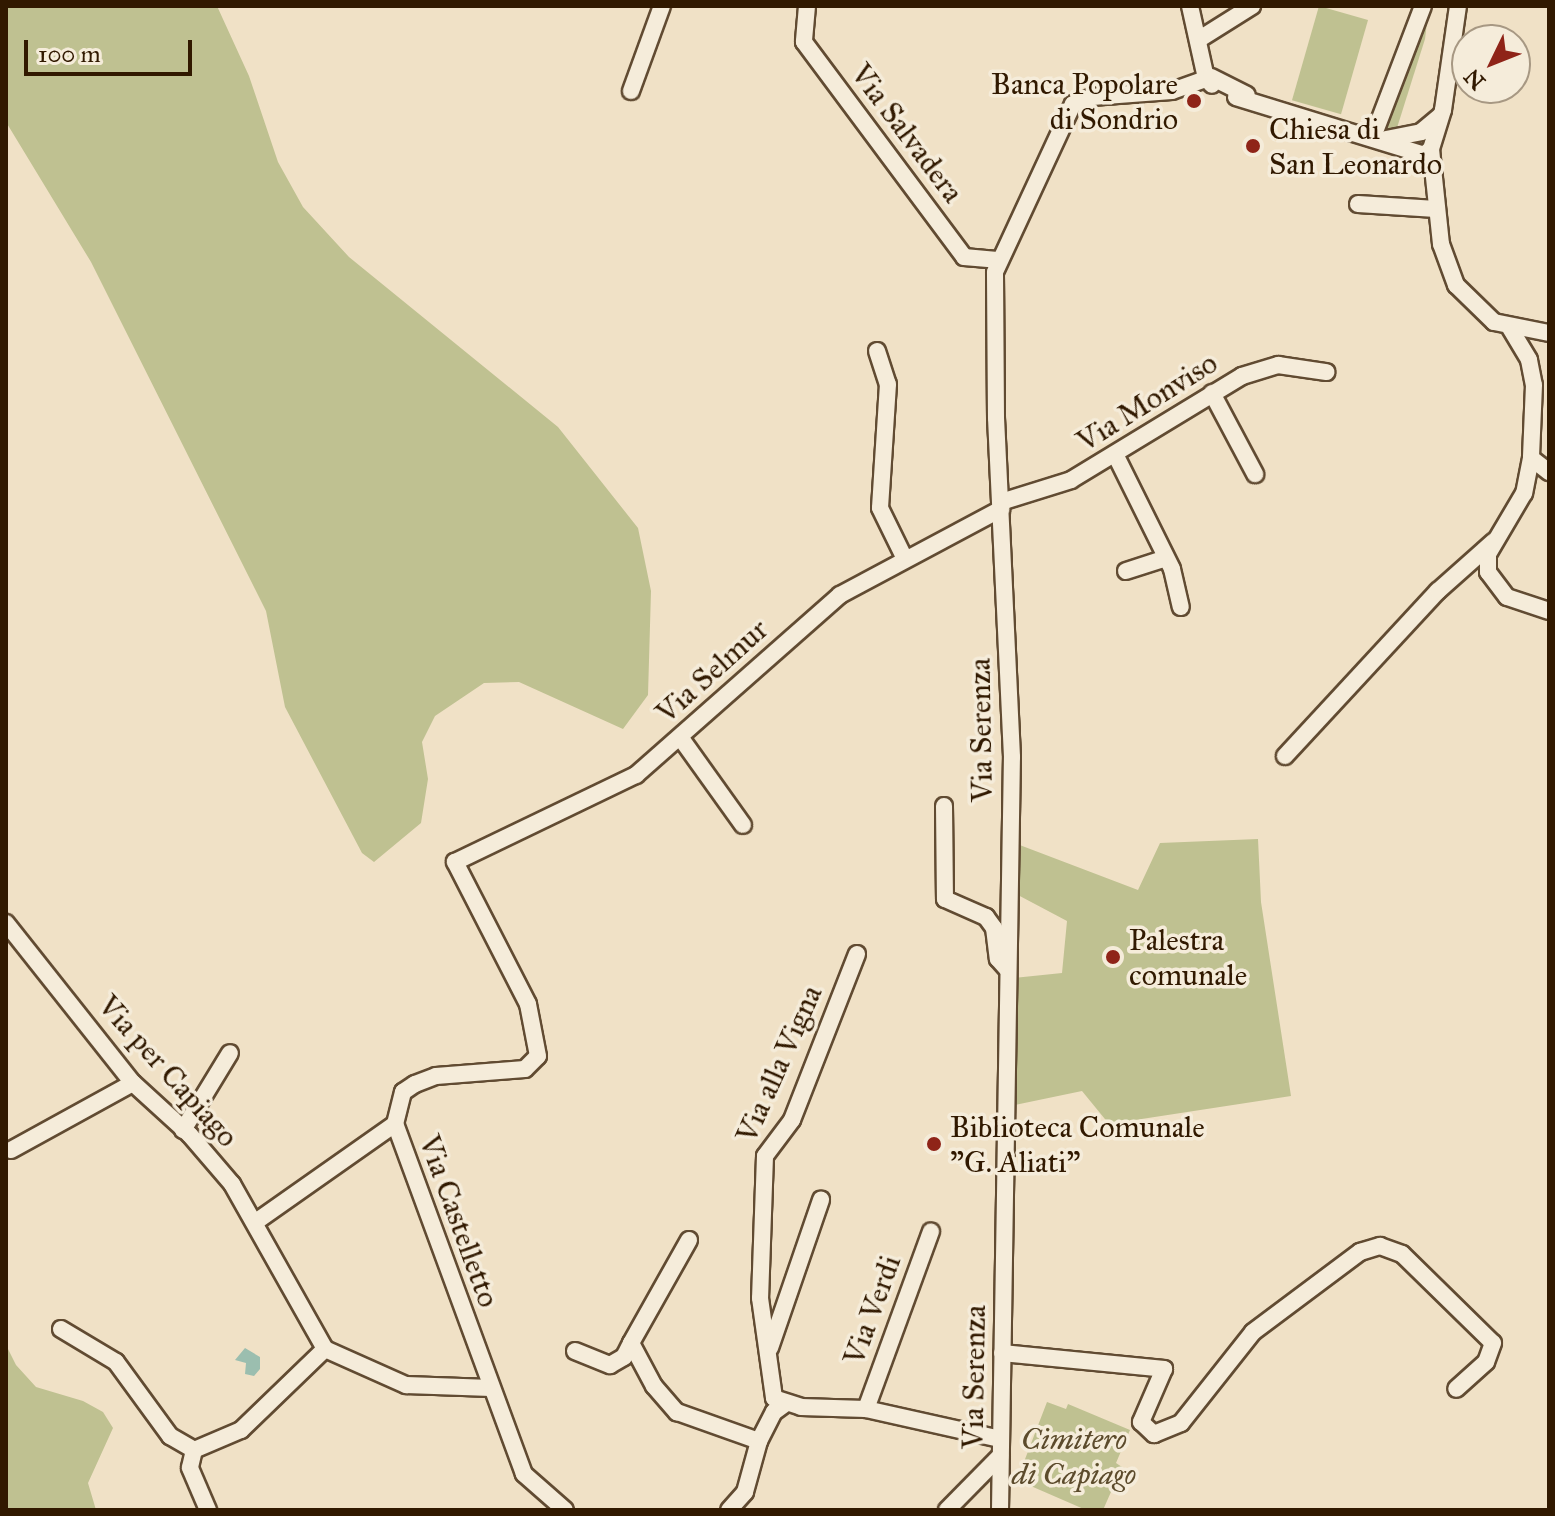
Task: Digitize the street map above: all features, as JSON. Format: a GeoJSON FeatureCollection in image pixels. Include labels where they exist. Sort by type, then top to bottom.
{"type":"FeatureCollection","features":[{"type":"Feature","properties":{"kind":"street"},"geometry":{"type":"LineString","coordinates":[[631,91],[662,6]]}},
{"type":"Feature","properties":{"kind":"street","name":"Via Salvadera"},"geometry":{"type":"LineString","coordinates":[[807,6],[804,42],[964,257],[1000,260]]}},
{"type":"Feature","properties":{"kind":"street"},"geometry":{"type":"LineString","coordinates":[[1191,6],[1214,68],[1247,95]]}},
{"type":"Feature","properties":{"kind":"street"},"geometry":{"type":"LineString","coordinates":[[1201,38],[1252,6]]}},
{"type":"Feature","properties":{"kind":"street"},"geometry":{"type":"LineString","coordinates":[[1378,138],[1423,6]]}},
{"type":"Feature","properties":{"kind":"street"},"geometry":{"type":"LineString","coordinates":[[1420,143],[1442,115],[1458,6]]}},
{"type":"Feature","properties":{"kind":"street"},"geometry":{"type":"LineString","coordinates":[[1201,38],[1206,78],[1225,93],[1378,138],[1420,143]]}},
{"type":"Feature","properties":{"kind":"street"},"geometry":{"type":"LineString","coordinates":[[1206,78],[1217,78],[1263,104]]}},
{"type":"Feature","properties":{"kind":"street","name":"Via Serenza"},"geometry":{"type":"LineString","coordinates":[[1000,1510],[1012,757],[992,309],[1000,260],[1073,104],[1092,97],[1172,91],[1206,78]]}},
{"type":"Feature","properties":{"kind":"street"},"geometry":{"type":"LineString","coordinates":[[1420,143],[1456,285],[1481,313],[1510,328],[1549,333]]}},
{"type":"Feature","properties":{"kind":"street"},"geometry":{"type":"LineString","coordinates":[[1358,204],[1436,209]]}},
{"type":"Feature","properties":{"kind":"street"},"geometry":{"type":"LineString","coordinates":[[1285,756],[1438,591],[1493,542],[1524,493],[1531,458],[1534,385],[1529,360],[1510,328]]}},
{"type":"Feature","properties":{"kind":"street"},"geometry":{"type":"LineString","coordinates":[[877,351],[888,384],[880,508],[905,559]]}},
{"type":"Feature","properties":{"kind":"street","name":"Via Monviso"},"geometry":{"type":"LineString","coordinates":[[1001,506],[1071,480],[1116,456],[1242,376],[1278,365],[1326,372]]}},
{"type":"Feature","properties":{"kind":"street"},"geometry":{"type":"LineString","coordinates":[[1212,393],[1255,474]]}},
{"type":"Feature","properties":{"kind":"street"},"geometry":{"type":"LineString","coordinates":[[1116,456],[1166,558],[1181,607]]}},
{"type":"Feature","properties":{"kind":"street"},"geometry":{"type":"LineString","coordinates":[[1531,458],[1549,472]]}},
{"type":"Feature","properties":{"kind":"street","name":"Via Selmur"},"geometry":{"type":"LineString","coordinates":[[455,862],[636,775],[840,595],[1001,506]]}},
{"type":"Feature","properties":{"kind":"street"},"geometry":{"type":"LineString","coordinates":[[1493,542],[1488,572],[1496,586],[1519,604],[1549,611]]}},
{"type":"Feature","properties":{"kind":"street"},"geometry":{"type":"LineString","coordinates":[[1126,571],[1166,558]]}},
{"type":"Feature","properties":{"kind":"street"},"geometry":{"type":"LineString","coordinates":[[680,737],[743,825]]}},
{"type":"Feature","properties":{"kind":"street"},"geometry":{"type":"LineString","coordinates":[[944,806],[945,899],[986,917],[994,928],[998,959],[1009,970]]}},
{"type":"Feature","properties":{"kind":"street","name":"Via Castelletto"},"geometry":{"type":"LineString","coordinates":[[455,862],[528,1004],[538,1056],[525,1069],[436,1076],[415,1084],[403,1092],[395,1124],[524,1474],[565,1510]]}},
{"type":"Feature","properties":{"kind":"street","name":"Via per Capiago"},"geometry":{"type":"LineString","coordinates":[[6,923],[133,1083],[183,1130],[232,1184],[257,1221],[325,1349]]}},
{"type":"Feature","properties":{"kind":"street","name":"Via alla Vigna"},"geometry":{"type":"LineString","coordinates":[[785,1404],[774,1398],[760,1298],[765,1156],[792,1120],[857,954]]}},
{"type":"Feature","properties":{"kind":"street"},"geometry":{"type":"LineString","coordinates":[[183,1130],[230,1053]]}},
{"type":"Feature","properties":{"kind":"street"},"geometry":{"type":"LineString","coordinates":[[11,1150],[133,1083]]}},
{"type":"Feature","properties":{"kind":"street"},"geometry":{"type":"LineString","coordinates":[[257,1221],[395,1124]]}},
{"type":"Feature","properties":{"kind":"street"},"geometry":{"type":"LineString","coordinates":[[769,1350],[821,1200]]}},
{"type":"Feature","properties":{"kind":"street","name":"Via Verdi"},"geometry":{"type":"LineString","coordinates":[[866,1409],[931,1231]]}},
{"type":"Feature","properties":{"kind":"street"},"geometry":{"type":"LineString","coordinates":[[575,1351],[610,1365],[624,1357],[689,1240]]}},
{"type":"Feature","properties":{"kind":"street"},"geometry":{"type":"LineString","coordinates":[[1002,1353],[1164,1369],[1141,1422],[1154,1434],[1181,1423],[1253,1332],[1360,1252],[1380,1246],[1402,1254],[1493,1343],[1486,1362],[1456,1389]]}},
{"type":"Feature","properties":{"kind":"street"},"geometry":{"type":"LineString","coordinates":[[61,1329],[116,1362],[170,1436],[194,1450]]}},
{"type":"Feature","properties":{"kind":"street"},"geometry":{"type":"LineString","coordinates":[[631,1343],[654,1386],[677,1412],[759,1441]]}},
{"type":"Feature","properties":{"kind":"street"},"geometry":{"type":"LineString","coordinates":[[194,1450],[241,1430],[325,1349],[406,1385],[491,1388]]}},
{"type":"Feature","properties":{"kind":"street"},"geometry":{"type":"LineString","coordinates":[[729,1510],[745,1492],[759,1441],[774,1412],[785,1404],[866,1409],[1000,1439]]}},
{"type":"Feature","properties":{"kind":"street"},"geometry":{"type":"LineString","coordinates":[[194,1450],[190,1468],[208,1510]]}},
{"type":"Feature","properties":{"kind":"street"},"geometry":{"type":"LineString","coordinates":[[947,1510],[1000,1456]]}},
{"type":"Feature","properties":{"kind":"green space"},"geometry":{"type":"Polygon","coordinates":[[[6,6],[217,6],[249,76],[278,162],[303,207],[349,257],[558,427],[638,528],[651,591],[648,695],[623,729],[519,682],[484,683],[435,716],[422,742],[428,779],[421,823],[374,862],[362,853],[285,707],[266,611],[91,262],[6,122],[6,6]]]}},
{"type":"Feature","properties":{"kind":"green space"},"geometry":{"type":"Polygon","coordinates":[[[1319,6],[1368,20],[1341,114],[1292,100],[1319,6]]]}},
{"type":"Feature","properties":{"kind":"green space"},"geometry":{"type":"Polygon","coordinates":[[[1429,6],[1425,39],[1396,131],[1381,129],[1429,6]]]}},
{"type":"Feature","properties":{"kind":"green space"},"geometry":{"type":"Polygon","coordinates":[[[1258,839],[1261,902],[1291,1096],[1109,1124],[1082,1091],[1010,1106],[1013,978],[1062,973],[1067,921],[1016,894],[1017,844],[1138,890],[1160,843],[1258,839]]]}},
{"type":"Feature","properties":{"kind":"green space"},"geometry":{"type":"Polygon","coordinates":[[[6,1345],[16,1365],[36,1387],[83,1401],[103,1412],[113,1428],[88,1483],[96,1510],[6,1510],[6,1345]]]}},
{"type":"Feature","properties":{"kind":"green space","name":"Cimitero di Capiago"},"geometry":{"type":"Polygon","coordinates":[[[1047,1402],[1066,1409],[1068,1404],[1130,1430],[1116,1463],[1122,1467],[1103,1510],[1086,1510],[1017,1480],[1047,1402]]]}},
{"type":"Feature","properties":{"kind":"shaded area"},"geometry":{"type":"Polygon","coordinates":[[[245,1348],[260,1357],[260,1369],[254,1376],[245,1374],[246,1363],[235,1360],[245,1348]]]}},
{"type":"Feature","properties":{"kind":"place","name":"Banca Popolare di Sondrio"},"geometry":{"type":"Point","coordinates":[1194,101]}},
{"type":"Feature","properties":{"kind":"place","name":"Chiesa di San Leonardo"},"geometry":{"type":"Point","coordinates":[1253,146]}},
{"type":"Feature","properties":{"kind":"place","name":"Palestra comunale"},"geometry":{"type":"Point","coordinates":[1113,957]}},
{"type":"Feature","properties":{"kind":"place","name":"Biblioteca Comunale \"G. Aliati\""},"geometry":{"type":"Point","coordinates":[934,1144]}}]}
